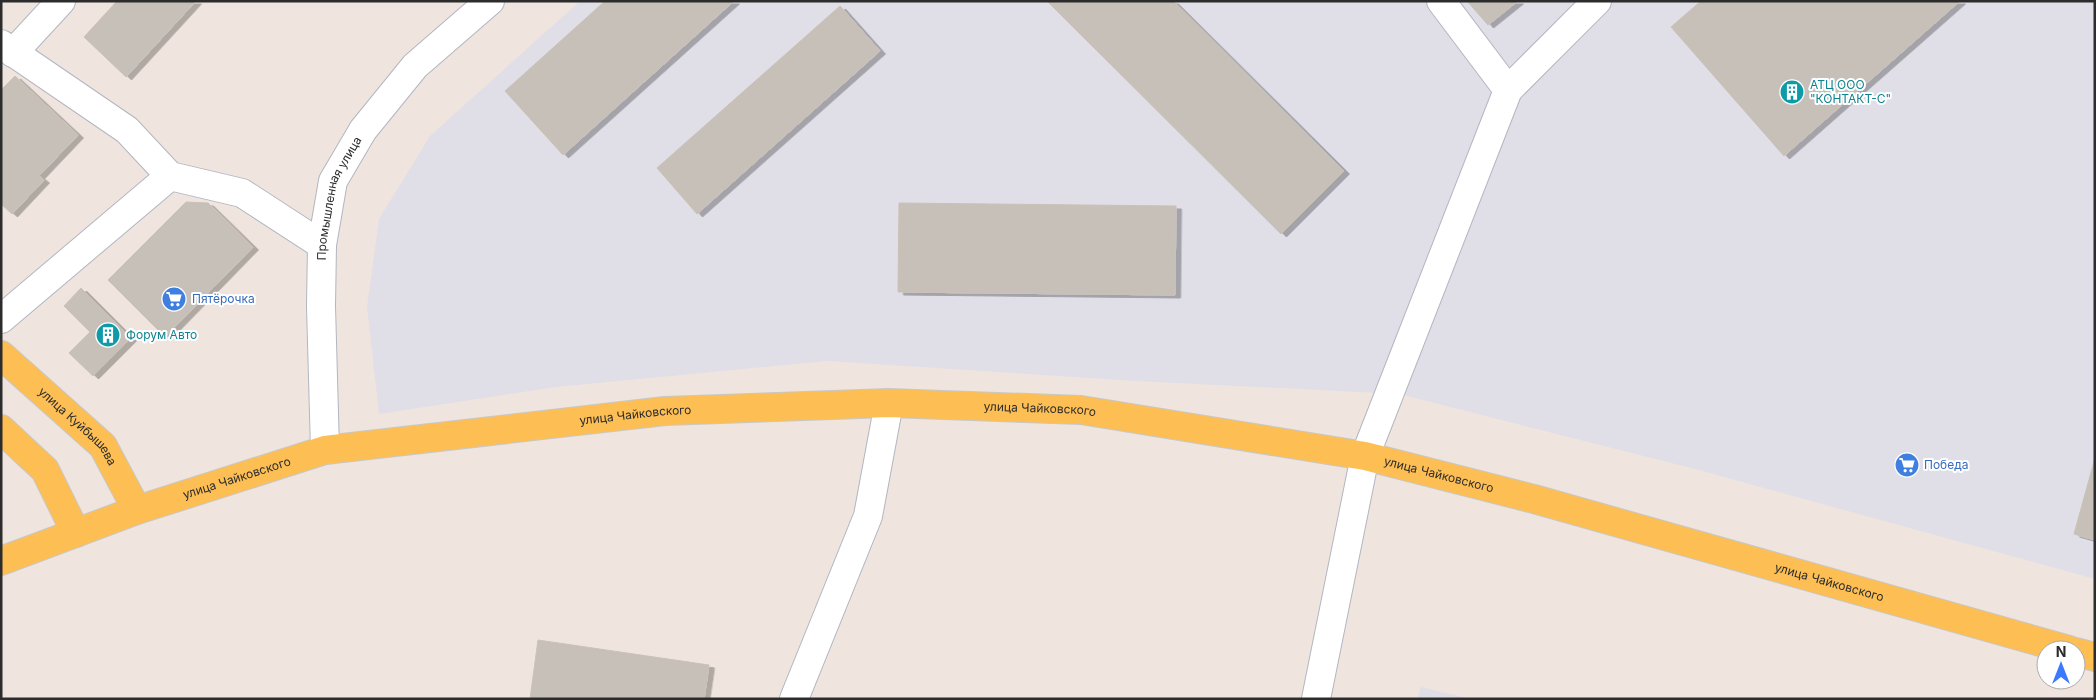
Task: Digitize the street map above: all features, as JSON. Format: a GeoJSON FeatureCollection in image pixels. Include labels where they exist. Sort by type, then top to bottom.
{"type":"FeatureCollection","features":[{"type":"Feature","properties":{"kind":"main road","name":"улица Куйбышева"},"geometry":{"type":"LineString","coordinates":[[1,354],[103,446],[137,510]]}},
{"type":"Feature","properties":{"kind":"main road","name":"улица Чайковского"},"geometry":{"type":"LineString","coordinates":[[3,558],[76,534],[137,510],[325,450],[665,412],[889,403],[1081,410],[1365,456],[1543,502],[2036,641]]}},
{"type":"Feature","properties":{"kind":"main road"},"geometry":{"type":"LineString","coordinates":[[1,429],[46,470],[76,534]]}},
{"type":"Feature","properties":{"kind":"street"},"geometry":{"type":"LineString","coordinates":[[61,1],[7,48],[127,130],[170,176],[242,192],[322,245]]}},
{"type":"Feature","properties":{"kind":"street","name":"Промышленная улица"},"geometry":{"type":"LineString","coordinates":[[325,450],[321,306],[322,245],[333,181],[363,130],[415,66],[490,1]]}},
{"type":"Feature","properties":{"kind":"street"},"geometry":{"type":"LineString","coordinates":[[1441,1],[1508,90]]}},
{"type":"Feature","properties":{"kind":"street"},"geometry":{"type":"LineString","coordinates":[[1316,699],[1365,456],[1508,90],[1597,1]]}},
{"type":"Feature","properties":{"kind":"street"},"geometry":{"type":"LineString","coordinates":[[1,319],[170,176]]}},
{"type":"Feature","properties":{"kind":"street"},"geometry":{"type":"LineString","coordinates":[[794,699],[868,516],[889,403]]}},
{"type":"Feature","properties":{"kind":"shaded area"},"geometry":{"type":"Polygon","coordinates":[[[580,1],[2095,1],[2095,579],[1695,469],[1399,394],[1136,381],[827,361],[556,387],[379,414],[367,307],[379,219],[430,136],[580,1]]]}},
{"type":"Feature","properties":{"kind":"shaded area"},"geometry":{"type":"Polygon","coordinates":[[[1421,687],[1471,699],[1417,699],[1421,687]]]}},
{"type":"Feature","properties":{"kind":"building"},"geometry":{"type":"Polygon","coordinates":[[[117,1],[196,1],[126,77],[84,37],[117,1]]]}},
{"type":"Feature","properties":{"kind":"building"},"geometry":{"type":"Polygon","coordinates":[[[605,1],[734,1],[563,155],[505,91],[605,1]]]}},
{"type":"Feature","properties":{"kind":"building"},"geometry":{"type":"Polygon","coordinates":[[[1047,1],[1173,1],[1344,171],[1281,234],[1047,1]]]}},
{"type":"Feature","properties":{"kind":"building"},"geometry":{"type":"Polygon","coordinates":[[[1467,1],[1518,1],[1488,25],[1467,1]]]}},
{"type":"Feature","properties":{"kind":"building","name":"АТЦ ООО \"КОНТАКТ-С\""},"geometry":{"type":"Polygon","coordinates":[[[1701,1],[1960,1],[1784,156],[1671,27],[1701,1]]]}},
{"type":"Feature","properties":{"kind":"building"},"geometry":{"type":"Polygon","coordinates":[[[840,6],[880,51],[697,214],[657,168],[840,6]]]}},
{"type":"Feature","properties":{"kind":"building"},"geometry":{"type":"Polygon","coordinates":[[[15,76],[78,135],[39,176],[44,180],[12,214],[1,204],[1,90],[15,76]]]}},
{"type":"Feature","properties":{"kind":"building"},"geometry":{"type":"Polygon","coordinates":[[[186,202],[208,203],[253,247],[165,337],[108,280],[186,202]]]}},
{"type":"Feature","properties":{"kind":"building"},"geometry":{"type":"Polygon","coordinates":[[[899,203],[1176,206],[1175,295],[898,292],[899,203]]]}},
{"type":"Feature","properties":{"kind":"building","name":"Форум Авто"},"geometry":{"type":"Polygon","coordinates":[[[81,288],[131,338],[93,376],[69,353],[90,332],[64,306],[81,288]]]}},
{"type":"Feature","properties":{"kind":"building"},"geometry":{"type":"Polygon","coordinates":[[[2095,458],[2095,540],[2074,534],[2095,458]]]}},
{"type":"Feature","properties":{"kind":"building"},"geometry":{"type":"Polygon","coordinates":[[[538,640],[709,665],[704,699],[530,699],[538,640]]]}},
{"type":"Feature","properties":{"kind":"place","name":"АТЦ ООО \"КОНТАКТ-С\""},"geometry":{"type":"Point","coordinates":[1792,92]}},
{"type":"Feature","properties":{"kind":"place","name":"Пятёрочка"},"geometry":{"type":"Point","coordinates":[174,299]}},
{"type":"Feature","properties":{"kind":"place","name":"Форум Авто"},"geometry":{"type":"Point","coordinates":[108,335]}},
{"type":"Feature","properties":{"kind":"place","name":"Победа"},"geometry":{"type":"Point","coordinates":[1907,465]}}]}
